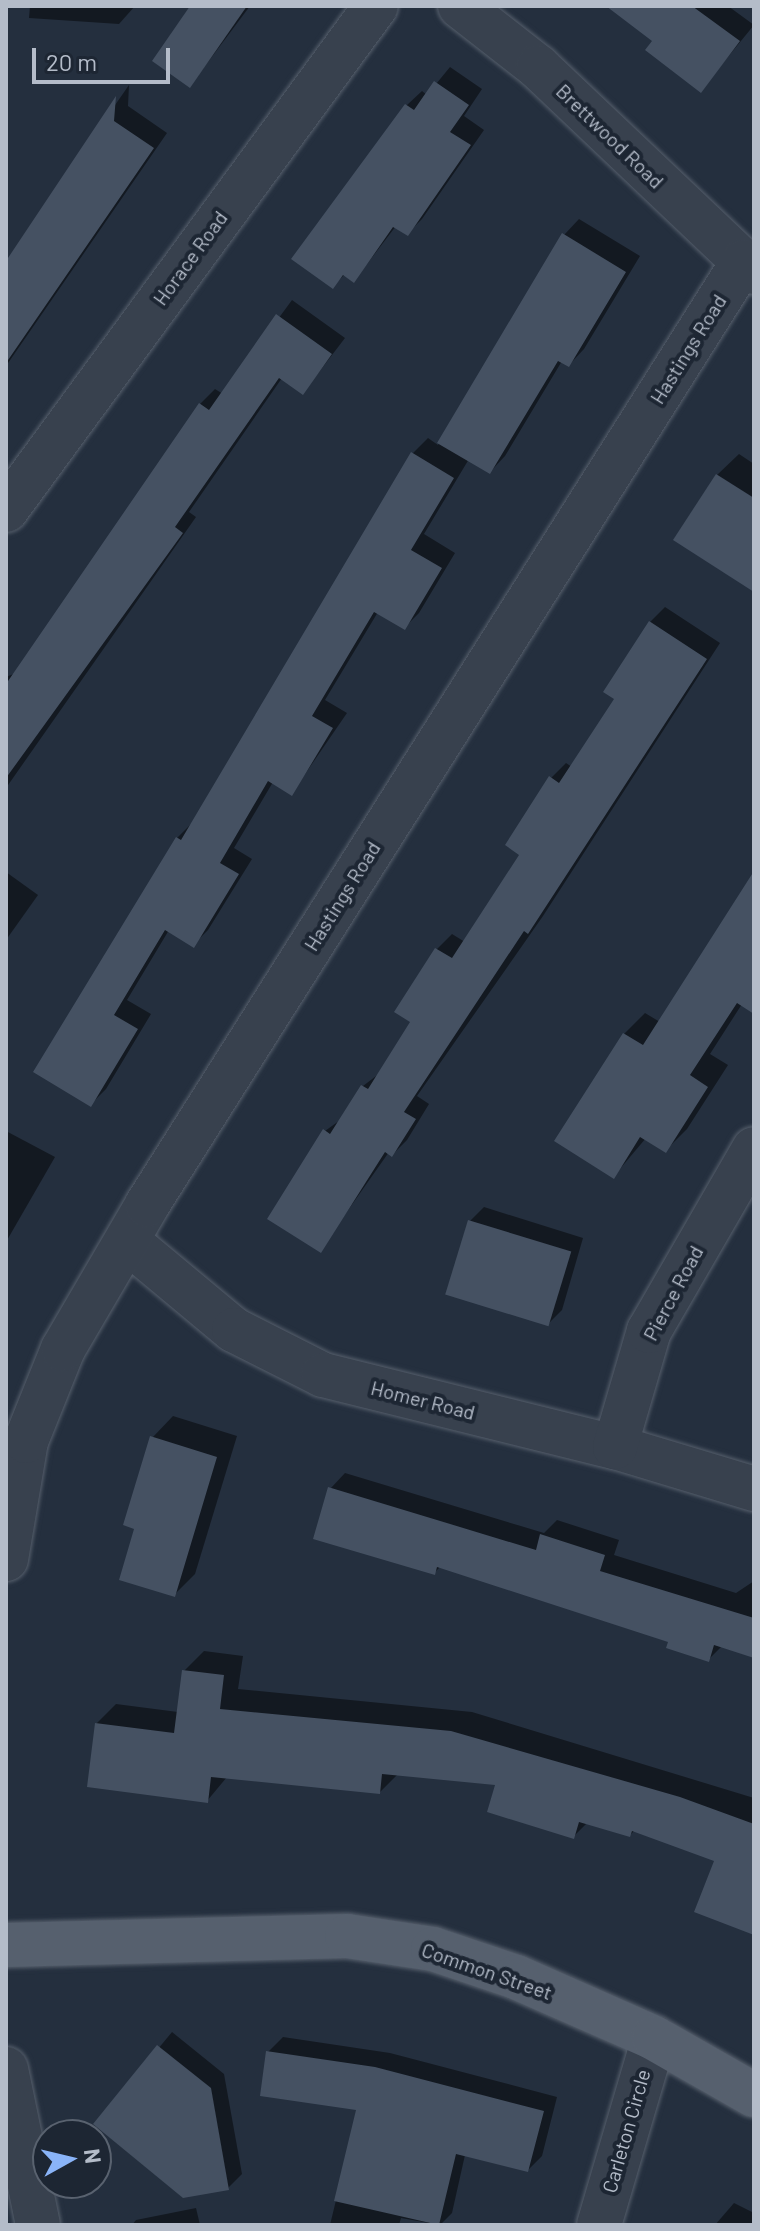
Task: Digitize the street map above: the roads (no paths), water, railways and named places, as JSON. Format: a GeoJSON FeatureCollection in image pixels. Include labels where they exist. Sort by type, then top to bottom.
{"type":"FeatureCollection","features":[{"type":"Feature","properties":{"kind":"main road","name":"Common Street"},"geometry":{"type":"LineString","coordinates":[[6,1945],[362,1938],[433,1949],[516,1977],[654,2038],[754,2095]]}},
{"type":"Feature","properties":{"kind":"street","name":"Horace Road"},"geometry":{"type":"LineString","coordinates":[[6,510],[376,6]]}},
{"type":"Feature","properties":{"kind":"street","name":"Brettwood Road"},"geometry":{"type":"LineString","coordinates":[[460,6],[538,67],[748,267]]}},
{"type":"Feature","properties":{"kind":"street","name":"Hastings Road"},"geometry":{"type":"LineString","coordinates":[[6,1559],[26,1441],[63,1349],[127,1241],[748,267]]}},
{"type":"Feature","properties":{"kind":"street","name":"Pierce Road"},"geometry":{"type":"LineString","coordinates":[[615,1447],[649,1331],[754,1149]]}},
{"type":"Feature","properties":{"kind":"street","name":"Homer Road"},"geometry":{"type":"LineString","coordinates":[[127,1241],[234,1330],[323,1375],[615,1447],[754,1489]]}},
{"type":"Feature","properties":{"kind":"street","name":"Carleton Circle"},"geometry":{"type":"LineString","coordinates":[[599,2225],[654,2038]]}},
{"type":"Feature","properties":{"kind":"street"},"geometry":{"type":"LineString","coordinates":[[6,2069],[38,2225]]}}]}
